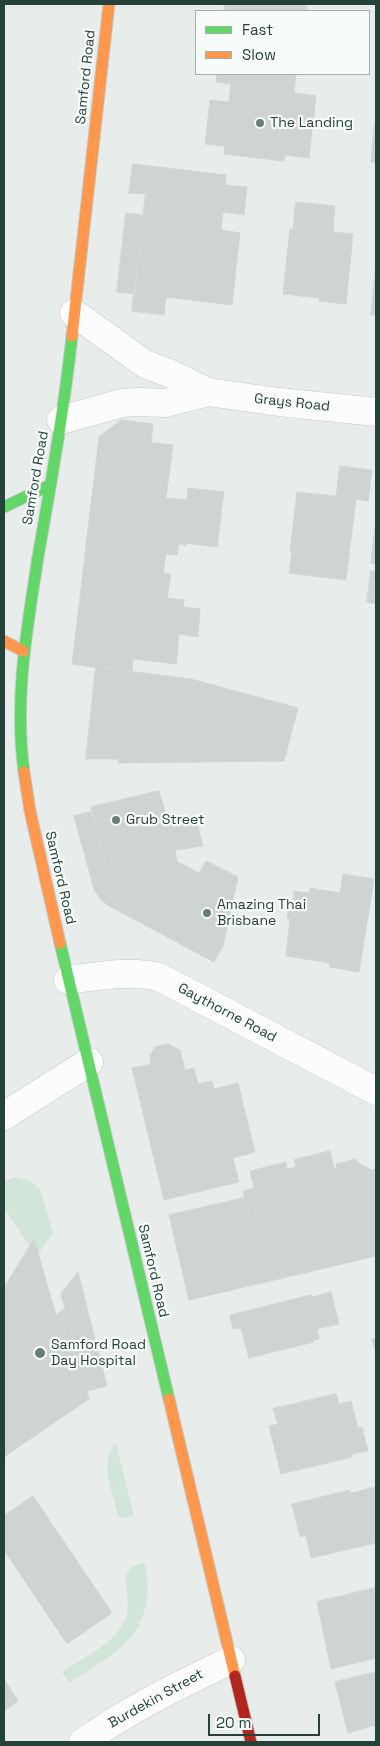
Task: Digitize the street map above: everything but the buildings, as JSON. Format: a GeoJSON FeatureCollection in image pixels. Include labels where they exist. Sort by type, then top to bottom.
{"type":"FeatureCollection","features":[{"type":"Feature","properties":{"kind":"main road","name":"Samford Road"},"geometry":{"type":"LineString","coordinates":[[109,4],[61,420],[23,651],[20,719],[24,781],[68,980],[251,1742]]}},
{"type":"Feature","properties":{"kind":"main road"},"geometry":{"type":"LineString","coordinates":[[4,508],[50,485]]}},
{"type":"Feature","properties":{"kind":"main road"},"geometry":{"type":"LineString","coordinates":[[4,641],[23,651]]}},
{"type":"Feature","properties":{"kind":"street","name":"Grays Road"},"geometry":{"type":"LineString","coordinates":[[74,313],[145,364],[169,373],[208,392],[279,402],[376,412]]}},
{"type":"Feature","properties":{"kind":"street","name":"Grays Road"},"geometry":{"type":"LineString","coordinates":[[61,420],[122,403],[166,403],[208,392]]}},
{"type":"Feature","properties":{"kind":"street","name":"Gaythorne Road"},"geometry":{"type":"LineString","coordinates":[[68,980],[122,974],[148,974],[159,977],[376,1091]]}},
{"type":"Feature","properties":{"kind":"street"},"geometry":{"type":"LineString","coordinates":[[4,1116],[89,1062]]}},
{"type":"Feature","properties":{"kind":"street","name":"Burdekin Street"},"geometry":{"type":"LineString","coordinates":[[83,1742],[112,1721],[171,1689],[231,1660]]}},
{"type":"Feature","properties":{"kind":"green space"},"geometry":{"type":"Polygon","coordinates":[[[15,1177],[30,1181],[40,1189],[53,1233],[38,1254],[30,1246],[4,1208],[4,1182],[15,1177]]]}},
{"type":"Feature","properties":{"kind":"green space"},"geometry":{"type":"Polygon","coordinates":[[[116,1443],[134,1516],[126,1518],[118,1515],[108,1478],[108,1459],[116,1443]]]}},
{"type":"Feature","properties":{"kind":"green space"},"geometry":{"type":"Polygon","coordinates":[[[145,1563],[148,1587],[146,1606],[140,1623],[131,1637],[118,1649],[69,1683],[62,1672],[109,1641],[123,1624],[128,1606],[126,1576],[129,1570],[145,1563]]]}},
{"type":"Feature","properties":{"kind":"traffic: fast"},"geometry":{"type":"LineString","coordinates":[[24,772],[20,717],[23,664],[72,336]]}},
{"type":"Feature","properties":{"kind":"traffic: fast"},"geometry":{"type":"LineString","coordinates":[[4,507],[50,485]]}},
{"type":"Feature","properties":{"kind":"traffic: fast"},"geometry":{"type":"LineString","coordinates":[[60,943],[169,1399]]}},
{"type":"Feature","properties":{"kind":"traffic: slow"},"geometry":{"type":"LineString","coordinates":[[72,336],[109,4]]}},
{"type":"Feature","properties":{"kind":"traffic: slow"},"geometry":{"type":"LineString","coordinates":[[4,641],[23,651]]}},
{"type":"Feature","properties":{"kind":"traffic: slow"},"geometry":{"type":"LineString","coordinates":[[24,772],[30,811],[60,943]]}},
{"type":"Feature","properties":{"kind":"traffic: slow"},"geometry":{"type":"LineString","coordinates":[[169,1399],[235,1676]]}},
{"type":"Feature","properties":{"kind":"traffic: jam"},"geometry":{"type":"LineString","coordinates":[[235,1676],[251,1742]]}},
{"type":"Feature","properties":{"kind":"place","name":"The Landing"},"geometry":{"type":"Point","coordinates":[260,123]}},
{"type":"Feature","properties":{"kind":"place","name":"Grub Street"},"geometry":{"type":"Point","coordinates":[116,820]}},
{"type":"Feature","properties":{"kind":"place","name":"Amazing Thai Brisbane"},"geometry":{"type":"Point","coordinates":[207,913]}},
{"type":"Feature","properties":{"kind":"place","name":"Samford Road Day Hospital"},"geometry":{"type":"Point","coordinates":[40,1353]}}]}
